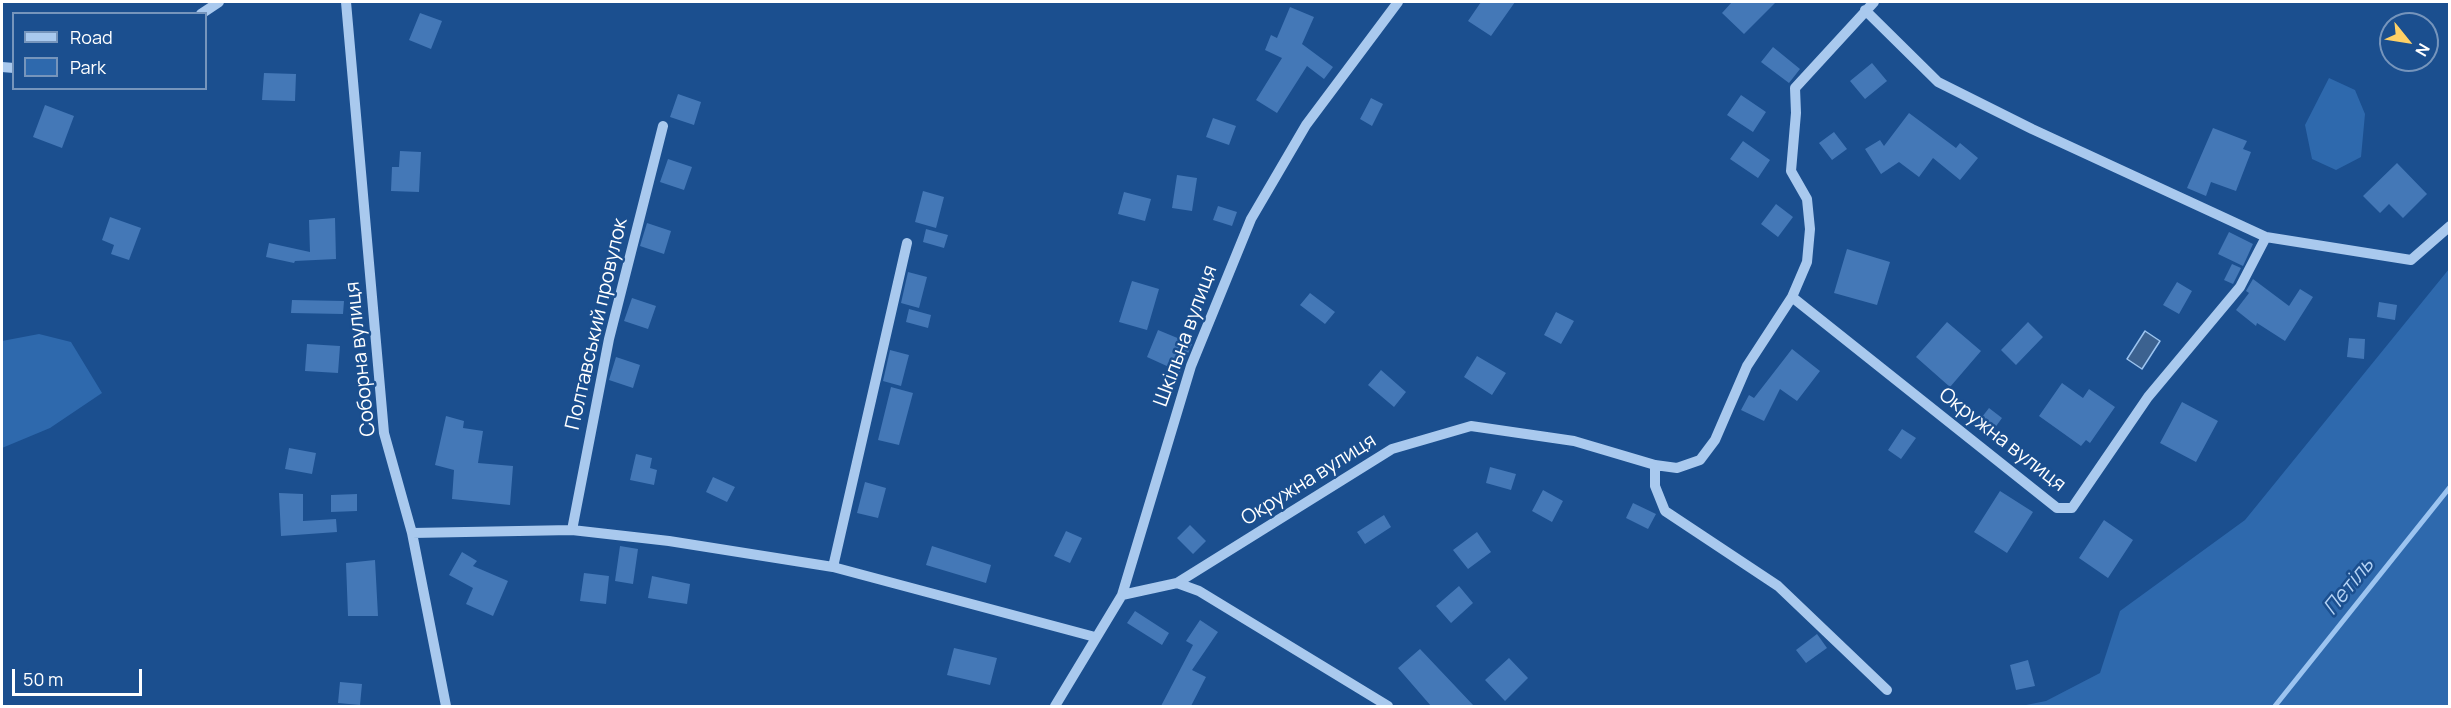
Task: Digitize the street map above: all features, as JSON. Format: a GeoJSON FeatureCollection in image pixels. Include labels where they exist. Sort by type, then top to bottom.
{"type":"FeatureCollection","features":[{"type":"Feature","properties":{"kind":"street"},"geometry":{"type":"LineString","coordinates":[[204,12],[219,2]]}},
{"type":"Feature","properties":{"kind":"street","name":"Соборна вулиця"},"geometry":{"type":"LineString","coordinates":[[346,2],[384,433],[412,533],[446,706]]}},
{"type":"Feature","properties":{"kind":"street","name":"Шкільна вулиця"},"geometry":{"type":"LineString","coordinates":[[1055,706],[1122,595],[1191,366],[1251,219],[1306,125],[1398,2]]}},
{"type":"Feature","properties":{"kind":"street","name":"Окружна вулиця"},"geometry":{"type":"LineString","coordinates":[[1122,595],[1177,583],[1392,449],[1471,426],[1574,441],[1655,465],[1677,468],[1700,460],[1715,440],[1747,366],[1792,297],[1808,262],[1810,229],[1807,199],[1791,171],[1796,113],[1795,88],[1874,2]]}},
{"type":"Feature","properties":{"kind":"street"},"geometry":{"type":"LineString","coordinates":[[1865,10],[1938,82],[2032,129],[2266,237],[2411,260],[2450,226]]}},
{"type":"Feature","properties":{"kind":"street","name":"Полтавський провулок"},"geometry":{"type":"LineString","coordinates":[[572,530],[609,339],[663,126]]}},
{"type":"Feature","properties":{"kind":"street","name":"Окружна вулиця"},"geometry":{"type":"LineString","coordinates":[[1792,297],[2057,508],[2072,508],[2148,397],[2240,286],[2266,237]]}},
{"type":"Feature","properties":{"kind":"street"},"geometry":{"type":"LineString","coordinates":[[833,567],[906,243]]}},
{"type":"Feature","properties":{"kind":"street"},"geometry":{"type":"LineString","coordinates":[[1655,465],[1655,486],[1665,511],[1778,586],[1887,690]]}},
{"type":"Feature","properties":{"kind":"street"},"geometry":{"type":"LineString","coordinates":[[412,533],[572,530],[669,541],[833,567],[1095,637]]}},
{"type":"Feature","properties":{"kind":"street"},"geometry":{"type":"LineString","coordinates":[[1177,583],[1199,591],[1388,706]]}},
{"type":"Feature","properties":{"kind":"green space"},"geometry":{"type":"Polygon","coordinates":[[[2329,78],[2355,90],[2365,114],[2361,157],[2336,170],[2312,159],[2305,125],[2329,78]]]}},
{"type":"Feature","properties":{"kind":"green space"},"geometry":{"type":"Polygon","coordinates":[[[2449,269],[2449,706],[2021,706],[2046,701],[2100,673],[2120,611],[2245,520],[2449,269]]]}},
{"type":"Feature","properties":{"kind":"green space"},"geometry":{"type":"Polygon","coordinates":[[[39,334],[71,342],[102,393],[50,428],[2,448],[2,341],[39,334]]]}},
{"type":"Feature","properties":{"kind":"shaded area"},"geometry":{"type":"Polygon","coordinates":[[[2145,331],[2160,341],[2142,369],[2127,359],[2145,331]]]}},
{"type":"Feature","properties":{"kind":"building"},"geometry":{"type":"Polygon","coordinates":[[[1481,2],[1515,2],[1491,36],[1468,21],[1481,2]]]}},
{"type":"Feature","properties":{"kind":"building"},"geometry":{"type":"Polygon","coordinates":[[[1732,2],[1776,2],[1744,34],[1722,13],[1732,2]]]}},
{"type":"Feature","properties":{"kind":"building"},"geometry":{"type":"Polygon","coordinates":[[[1290,7],[1314,17],[1302,44],[1333,67],[1324,79],[1307,66],[1277,113],[1256,100],[1282,58],[1265,50],[1271,35],[1277,38],[1290,7]]]}},
{"type":"Feature","properties":{"kind":"building"},"geometry":{"type":"Polygon","coordinates":[[[420,13],[442,21],[431,49],[409,40],[420,13]]]}},
{"type":"Feature","properties":{"kind":"building"},"geometry":{"type":"Polygon","coordinates":[[[1773,47],[1800,69],[1789,83],[1761,62],[1773,47]]]}},
{"type":"Feature","properties":{"kind":"building"},"geometry":{"type":"Polygon","coordinates":[[[1872,63],[1887,81],[1865,99],[1850,81],[1872,63]]]}},
{"type":"Feature","properties":{"kind":"building"},"geometry":{"type":"Polygon","coordinates":[[[264,73],[296,74],[295,101],[262,100],[264,73]]]}},
{"type":"Feature","properties":{"kind":"building"},"geometry":{"type":"Polygon","coordinates":[[[678,94],[701,102],[694,125],[670,117],[678,94]]]}},
{"type":"Feature","properties":{"kind":"building"},"geometry":{"type":"Polygon","coordinates":[[[1741,95],[1766,112],[1753,132],[1727,115],[1741,95]]]}},
{"type":"Feature","properties":{"kind":"building"},"geometry":{"type":"Polygon","coordinates":[[[1371,98],[1383,104],[1372,126],[1360,119],[1371,98]]]}},
{"type":"Feature","properties":{"kind":"building"},"geometry":{"type":"Polygon","coordinates":[[[45,105],[74,116],[62,148],[33,137],[45,105]]]}},
{"type":"Feature","properties":{"kind":"building"},"geometry":{"type":"Polygon","coordinates":[[[1909,113],[1956,148],[1960,143],[1978,158],[1960,180],[1933,158],[1919,177],[1899,162],[1881,174],[1865,149],[1880,140],[1884,146],[1909,113]]]}},
{"type":"Feature","properties":{"kind":"building"},"geometry":{"type":"Polygon","coordinates":[[[1213,118],[1236,126],[1229,145],[1206,137],[1213,118]]]}},
{"type":"Feature","properties":{"kind":"building"},"geometry":{"type":"Polygon","coordinates":[[[2213,128],[2247,141],[2243,149],[2251,152],[2236,191],[2211,182],[2206,196],[2187,188],[2213,128]]]}},
{"type":"Feature","properties":{"kind":"building"},"geometry":{"type":"Polygon","coordinates":[[[1834,132],[1847,149],[1832,160],[1819,143],[1834,132]]]}},
{"type":"Feature","properties":{"kind":"building"},"geometry":{"type":"Polygon","coordinates":[[[1743,141],[1770,160],[1758,178],[1730,159],[1743,141]]]}},
{"type":"Feature","properties":{"kind":"building"},"geometry":{"type":"Polygon","coordinates":[[[400,151],[421,152],[419,192],[391,191],[392,167],[399,167],[400,151]]]}},
{"type":"Feature","properties":{"kind":"building"},"geometry":{"type":"Polygon","coordinates":[[[668,159],[692,167],[684,190],[660,182],[668,159]]]}},
{"type":"Feature","properties":{"kind":"building"},"geometry":{"type":"Polygon","coordinates":[[[2397,163],[2427,194],[2403,218],[2389,204],[2380,213],[2363,196],[2397,163]]]}},
{"type":"Feature","properties":{"kind":"building"},"geometry":{"type":"Polygon","coordinates":[[[1177,175],[1197,178],[1192,211],[1172,208],[1177,175]]]}},
{"type":"Feature","properties":{"kind":"building"},"geometry":{"type":"Polygon","coordinates":[[[923,191],[944,197],[936,228],[915,222],[923,191]]]}},
{"type":"Feature","properties":{"kind":"building"},"geometry":{"type":"Polygon","coordinates":[[[1124,192],[1151,199],[1145,221],[1118,214],[1124,192]]]}},
{"type":"Feature","properties":{"kind":"building"},"geometry":{"type":"Polygon","coordinates":[[[1776,204],[1793,217],[1778,237],[1761,224],[1776,204]]]}},
{"type":"Feature","properties":{"kind":"building"},"geometry":{"type":"Polygon","coordinates":[[[1218,206],[1237,212],[1232,226],[1213,220],[1218,206]]]}},
{"type":"Feature","properties":{"kind":"building"},"geometry":{"type":"Polygon","coordinates":[[[110,217],[141,228],[129,260],[111,254],[114,245],[102,240],[110,217]]]}},
{"type":"Feature","properties":{"kind":"building"},"geometry":{"type":"Polygon","coordinates":[[[335,218],[336,259],[295,261],[294,263],[266,257],[269,243],[310,252],[309,220],[335,218]]]}},
{"type":"Feature","properties":{"kind":"building"},"geometry":{"type":"Polygon","coordinates":[[[647,223],[671,231],[664,254],[640,246],[647,223]]]}},
{"type":"Feature","properties":{"kind":"building"},"geometry":{"type":"Polygon","coordinates":[[[926,229],[948,235],[944,248],[923,242],[926,229]]]}},
{"type":"Feature","properties":{"kind":"building"},"geometry":{"type":"Polygon","coordinates":[[[2229,232],[2253,244],[2243,266],[2218,254],[2229,232]]]}},
{"type":"Feature","properties":{"kind":"building"},"geometry":{"type":"Polygon","coordinates":[[[1847,249],[1890,262],[1877,305],[1834,293],[1847,249]]]}},
{"type":"Feature","properties":{"kind":"building"},"geometry":{"type":"Polygon","coordinates":[[[2232,264],[2241,268],[2233,284],[2224,280],[2232,264]]]}},
{"type":"Feature","properties":{"kind":"building"},"geometry":{"type":"Polygon","coordinates":[[[908,272],[927,277],[919,308],[901,303],[908,272]]]}},
{"type":"Feature","properties":{"kind":"building"},"geometry":{"type":"Polygon","coordinates":[[[2253,279],[2289,306],[2300,289],[2313,297],[2285,341],[2257,323],[2256,326],[2236,310],[2249,293],[2246,291],[2253,279]]]}},
{"type":"Feature","properties":{"kind":"building"},"geometry":{"type":"Polygon","coordinates":[[[1132,281],[1159,289],[1147,330],[1119,322],[1132,281]]]}},
{"type":"Feature","properties":{"kind":"building"},"geometry":{"type":"Polygon","coordinates":[[[2177,282],[2192,291],[2179,314],[2163,305],[2177,282]]]}},
{"type":"Feature","properties":{"kind":"building"},"geometry":{"type":"Polygon","coordinates":[[[1310,293],[1335,312],[1325,324],[1300,305],[1310,293]]]}},
{"type":"Feature","properties":{"kind":"building"},"geometry":{"type":"Polygon","coordinates":[[[632,298],[656,306],[648,329],[624,321],[632,298]]]}},
{"type":"Feature","properties":{"kind":"building"},"geometry":{"type":"Polygon","coordinates":[[[292,300],[344,301],[343,314],[291,313],[292,300]]]}},
{"type":"Feature","properties":{"kind":"building"},"geometry":{"type":"Polygon","coordinates":[[[2379,302],[2397,305],[2395,320],[2377,317],[2379,302]]]}},
{"type":"Feature","properties":{"kind":"building"},"geometry":{"type":"Polygon","coordinates":[[[909,309],[931,315],[928,328],[906,322],[909,309]]]}},
{"type":"Feature","properties":{"kind":"building"},"geometry":{"type":"Polygon","coordinates":[[[1556,312],[1574,321],[1561,344],[1544,335],[1556,312]]]}},
{"type":"Feature","properties":{"kind":"building"},"geometry":{"type":"Polygon","coordinates":[[[1947,322],[1981,351],[1950,387],[1916,357],[1947,322]]]}},
{"type":"Feature","properties":{"kind":"building"},"geometry":{"type":"Polygon","coordinates":[[[2028,322],[2043,337],[2016,365],[2001,350],[2028,322]]]}},
{"type":"Feature","properties":{"kind":"building"},"geometry":{"type":"Polygon","coordinates":[[[1158,330],[1192,344],[1180,372],[1147,357],[1158,330]]]}},
{"type":"Feature","properties":{"kind":"building"},"geometry":{"type":"Polygon","coordinates":[[[2349,338],[2365,339],[2364,359],[2347,357],[2349,338]]]}},
{"type":"Feature","properties":{"kind":"building"},"geometry":{"type":"Polygon","coordinates":[[[307,344],[340,346],[338,373],[305,371],[307,344]]]}},
{"type":"Feature","properties":{"kind":"building"},"geometry":{"type":"Polygon","coordinates":[[[1792,349],[1820,371],[1797,401],[1780,389],[1764,421],[1741,410],[1749,395],[1754,398],[1792,349]]]}},
{"type":"Feature","properties":{"kind":"building"},"geometry":{"type":"Polygon","coordinates":[[[890,350],[909,355],[901,386],[883,381],[890,350]]]}},
{"type":"Feature","properties":{"kind":"building"},"geometry":{"type":"Polygon","coordinates":[[[1477,356],[1506,373],[1492,395],[1464,377],[1477,356]]]}},
{"type":"Feature","properties":{"kind":"building"},"geometry":{"type":"Polygon","coordinates":[[[616,357],[640,365],[633,388],[609,380],[616,357]]]}},
{"type":"Feature","properties":{"kind":"building"},"geometry":{"type":"Polygon","coordinates":[[[1381,370],[1406,392],[1394,407],[1368,385],[1381,370]]]}},
{"type":"Feature","properties":{"kind":"building"},"geometry":{"type":"Polygon","coordinates":[[[2062,383],[2083,398],[2089,389],[2115,407],[2090,443],[2086,440],[2081,446],[2039,416],[2062,383]]]}},
{"type":"Feature","properties":{"kind":"building"},"geometry":{"type":"Polygon","coordinates":[[[891,387],[913,393],[899,445],[878,440],[891,387]]]}},
{"type":"Feature","properties":{"kind":"building"},"geometry":{"type":"Polygon","coordinates":[[[2182,402],[2218,421],[2196,462],[2160,443],[2182,402]]]}},
{"type":"Feature","properties":{"kind":"building"},"geometry":{"type":"Polygon","coordinates":[[[1989,408],[2002,418],[1989,436],[1975,426],[1989,408]]]}},
{"type":"Feature","properties":{"kind":"building"},"geometry":{"type":"Polygon","coordinates":[[[446,416],[464,421],[463,428],[483,431],[478,463],[513,466],[510,505],[452,499],[454,470],[435,465],[446,416]]]}},
{"type":"Feature","properties":{"kind":"building"},"geometry":{"type":"Polygon","coordinates":[[[1902,429],[1916,438],[1901,459],[1888,450],[1902,429]]]}},
{"type":"Feature","properties":{"kind":"building"},"geometry":{"type":"Polygon","coordinates":[[[289,448],[316,453],[312,474],[285,469],[289,448]]]}},
{"type":"Feature","properties":{"kind":"building"},"geometry":{"type":"Polygon","coordinates":[[[636,454],[652,458],[650,468],[657,470],[654,485],[630,480],[636,454]]]}},
{"type":"Feature","properties":{"kind":"building"},"geometry":{"type":"Polygon","coordinates":[[[1490,467],[1516,474],[1511,490],[1486,483],[1490,467]]]}},
{"type":"Feature","properties":{"kind":"building"},"geometry":{"type":"Polygon","coordinates":[[[713,477],[735,487],[727,502],[706,492],[713,477]]]}},
{"type":"Feature","properties":{"kind":"building"},"geometry":{"type":"Polygon","coordinates":[[[865,482],[886,488],[878,518],[857,513],[865,482]]]}},
{"type":"Feature","properties":{"kind":"building"},"geometry":{"type":"Polygon","coordinates":[[[1543,490],[1563,501],[1552,522],[1532,511],[1543,490]]]}},
{"type":"Feature","properties":{"kind":"building"},"geometry":{"type":"Polygon","coordinates":[[[2000,491],[2033,512],[2007,553],[1974,532],[2000,491]]]}},
{"type":"Feature","properties":{"kind":"building"},"geometry":{"type":"Polygon","coordinates":[[[279,493],[303,494],[303,521],[336,519],[337,532],[281,536],[279,493]]]}},
{"type":"Feature","properties":{"kind":"building"},"geometry":{"type":"Polygon","coordinates":[[[357,494],[357,511],[331,512],[331,495],[357,494]]]}},
{"type":"Feature","properties":{"kind":"building"},"geometry":{"type":"Polygon","coordinates":[[[1633,503],[1656,514],[1648,529],[1626,518],[1633,503]]]}},
{"type":"Feature","properties":{"kind":"building"},"geometry":{"type":"Polygon","coordinates":[[[1384,515],[1391,527],[1365,544],[1357,532],[1384,515]]]}},
{"type":"Feature","properties":{"kind":"building"},"geometry":{"type":"Polygon","coordinates":[[[2104,520],[2133,540],[2108,578],[2079,558],[2104,520]]]}},
{"type":"Feature","properties":{"kind":"building"},"geometry":{"type":"Polygon","coordinates":[[[1190,525],[1206,541],[1193,554],[1177,538],[1190,525]]]}},
{"type":"Feature","properties":{"kind":"building"},"geometry":{"type":"Polygon","coordinates":[[[1066,531],[1082,538],[1070,563],[1054,556],[1066,531]]]}},
{"type":"Feature","properties":{"kind":"building"},"geometry":{"type":"Polygon","coordinates":[[[1477,532],[1491,552],[1468,569],[1453,550],[1477,532]]]}},
{"type":"Feature","properties":{"kind":"building"},"geometry":{"type":"Polygon","coordinates":[[[620,546],[638,549],[633,584],[615,581],[620,546]]]}},
{"type":"Feature","properties":{"kind":"building"},"geometry":{"type":"Polygon","coordinates":[[[932,546],[991,565],[986,583],[926,565],[932,546]]]}},
{"type":"Feature","properties":{"kind":"building"},"geometry":{"type":"Polygon","coordinates":[[[462,552],[477,561],[473,566],[508,581],[493,616],[466,604],[473,588],[449,575],[462,552]]]}},
{"type":"Feature","properties":{"kind":"building"},"geometry":{"type":"Polygon","coordinates":[[[375,560],[378,616],[348,616],[346,563],[375,560]]]}},
{"type":"Feature","properties":{"kind":"building"},"geometry":{"type":"Polygon","coordinates":[[[584,573],[609,576],[606,604],[580,601],[584,573]]]}},
{"type":"Feature","properties":{"kind":"building"},"geometry":{"type":"Polygon","coordinates":[[[652,576],[690,584],[687,604],[648,598],[652,576]]]}},
{"type":"Feature","properties":{"kind":"building"},"geometry":{"type":"Polygon","coordinates":[[[1459,586],[1473,603],[1451,623],[1436,606],[1459,586]]]}},
{"type":"Feature","properties":{"kind":"building"},"geometry":{"type":"Polygon","coordinates":[[[1135,611],[1169,633],[1162,645],[1127,623],[1135,611]]]}},
{"type":"Feature","properties":{"kind":"building"},"geometry":{"type":"Polygon","coordinates":[[[1200,620],[1218,632],[1192,670],[1206,677],[1191,706],[1161,706],[1193,645],[1186,641],[1200,620]]]}},
{"type":"Feature","properties":{"kind":"building"},"geometry":{"type":"Polygon","coordinates":[[[1817,634],[1827,648],[1806,663],[1796,650],[1817,634]]]}},
{"type":"Feature","properties":{"kind":"building"},"geometry":{"type":"Polygon","coordinates":[[[954,648],[997,658],[990,685],[947,675],[954,648]]]}},
{"type":"Feature","properties":{"kind":"building"},"geometry":{"type":"Polygon","coordinates":[[[1420,649],[1474,706],[1431,706],[1398,668],[1420,649]]]}},
{"type":"Feature","properties":{"kind":"building"},"geometry":{"type":"Polygon","coordinates":[[[1509,658],[1528,678],[1505,701],[1485,680],[1509,658]]]}},
{"type":"Feature","properties":{"kind":"building"},"geometry":{"type":"Polygon","coordinates":[[[2028,660],[2035,686],[2016,690],[2010,665],[2028,660]]]}},
{"type":"Feature","properties":{"kind":"building"},"geometry":{"type":"Polygon","coordinates":[[[340,682],[362,684],[360,705],[338,703],[340,682]]]}},
{"type":"Feature","properties":{"kind":"waterway","name":"Петіль"},"geometry":{"type":"LineString","coordinates":[[2275,706],[2450,487]]}}]}
